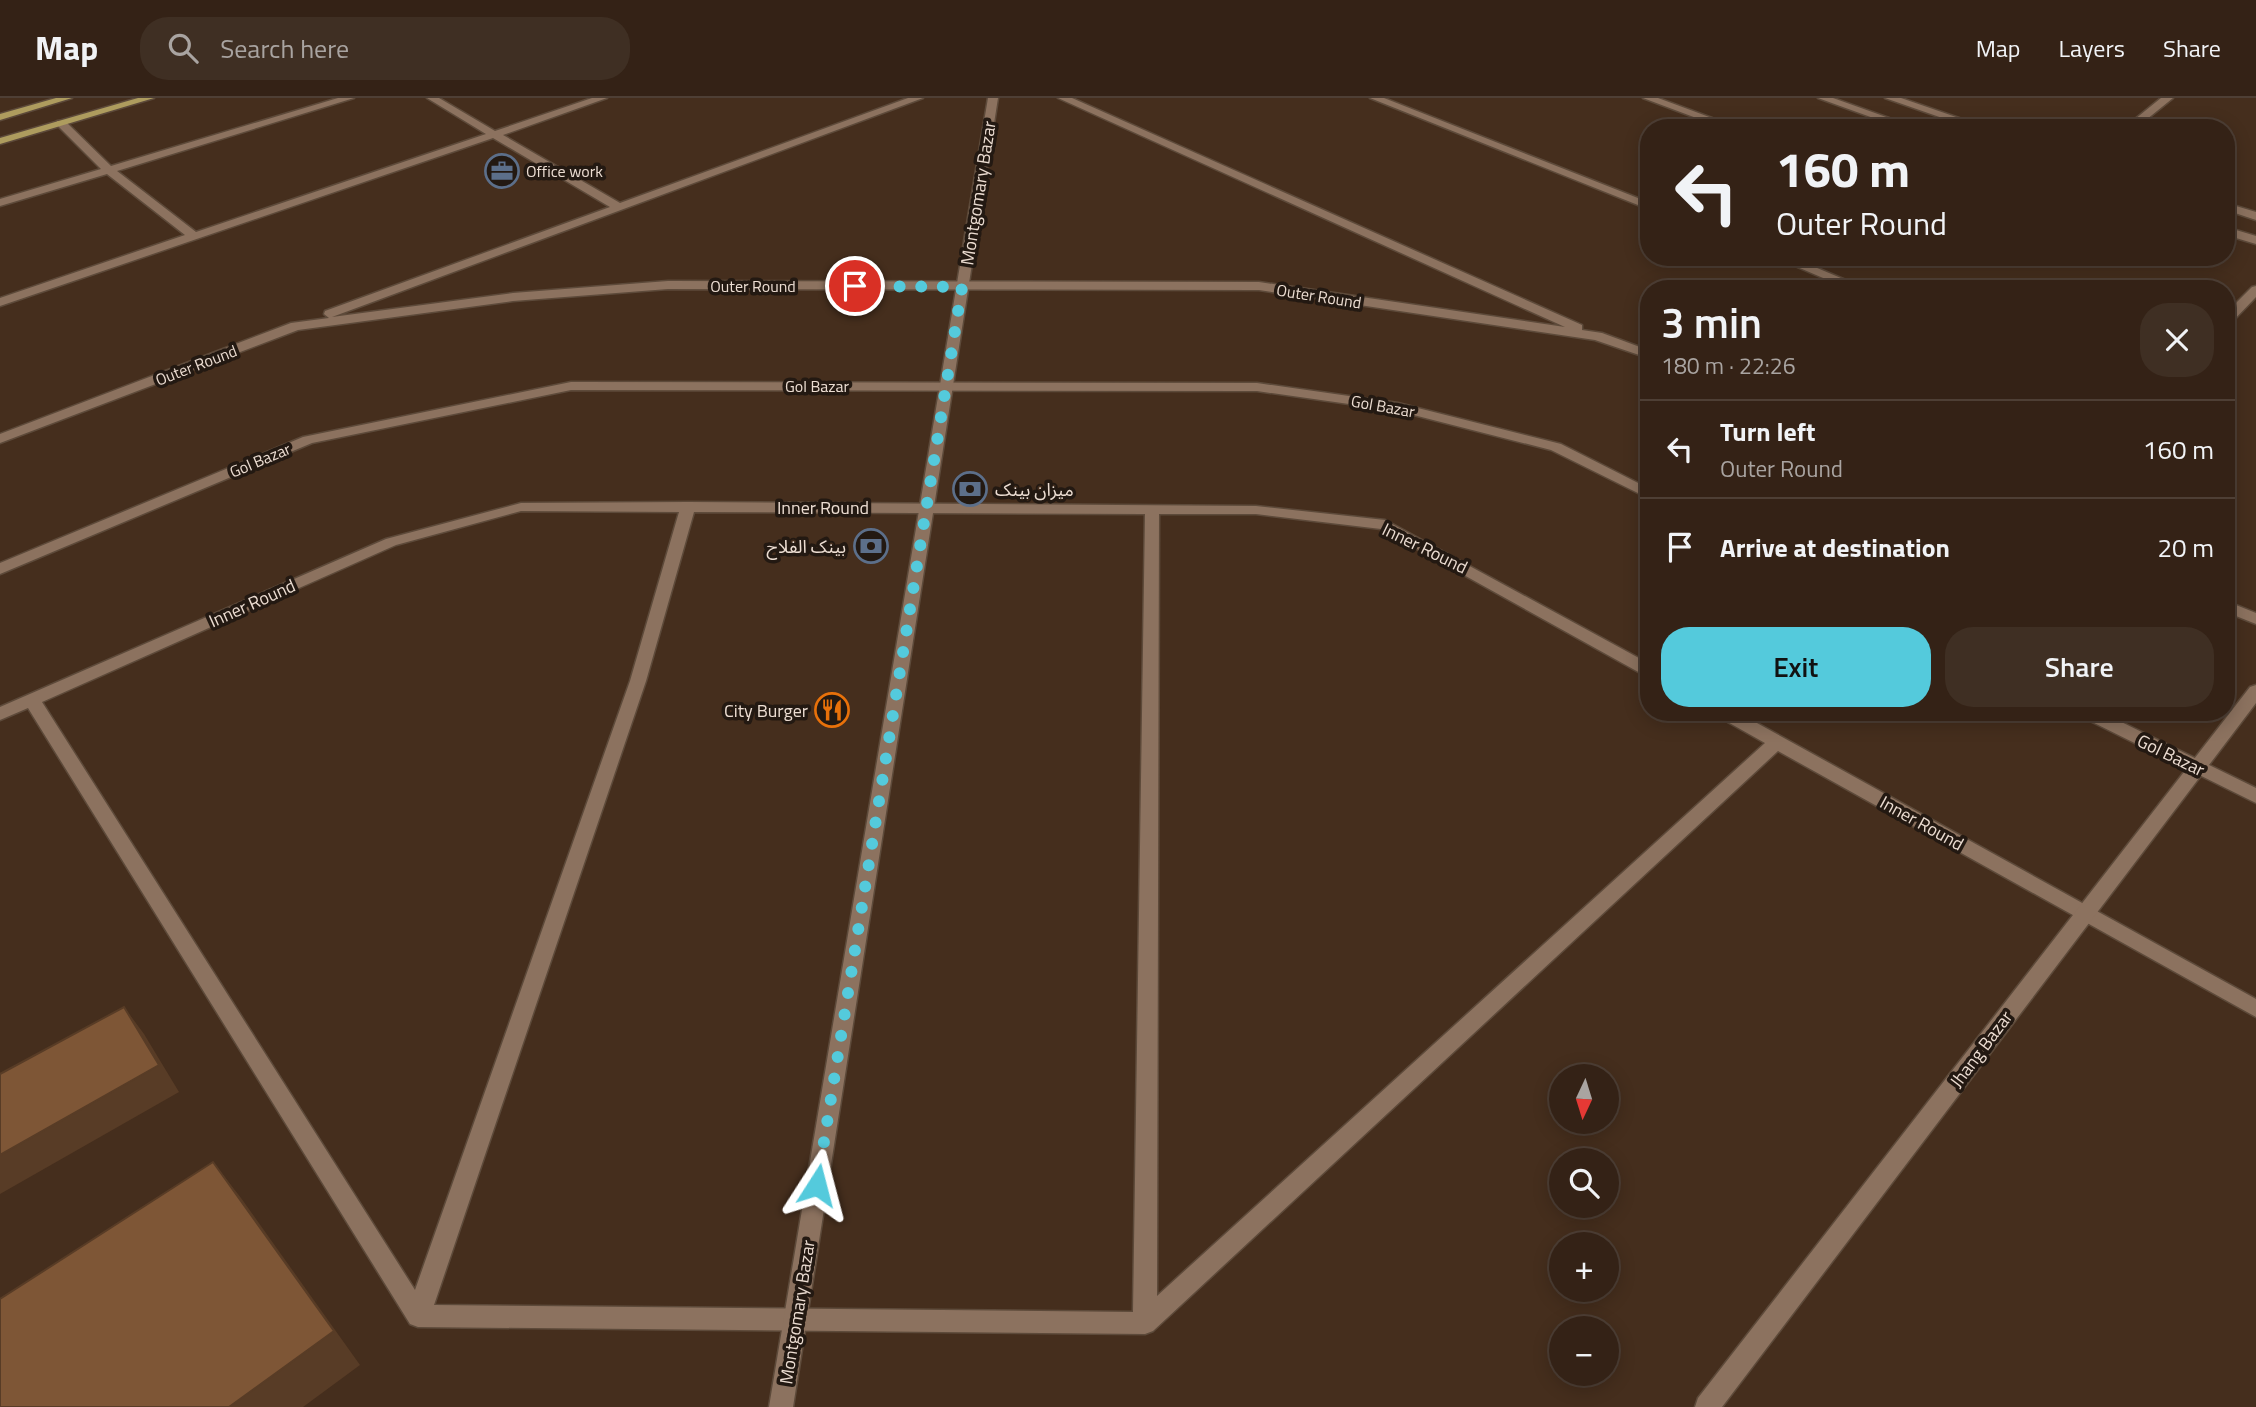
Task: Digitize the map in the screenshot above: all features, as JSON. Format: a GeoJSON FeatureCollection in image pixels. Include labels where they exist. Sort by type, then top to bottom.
{"type":"FeatureCollection","features":[{"type":"Feature","properties":{"kind":"main road"},"geometry":{"type":"LineString","coordinates":[[0,117],[67,98]]}},
{"type":"Feature","properties":{"kind":"main road"},"geometry":{"type":"LineString","coordinates":[[0,141],[149,98]]}},
{"type":"Feature","properties":{"kind":"street"},"geometry":{"type":"LineString","coordinates":[[0,203],[111,172],[349,98]]}},
{"type":"Feature","properties":{"kind":"street"},"geometry":{"type":"LineString","coordinates":[[432,98],[620,208]]}},
{"type":"Feature","properties":{"kind":"street"},"geometry":{"type":"LineString","coordinates":[[0,302],[602,98]]}},
{"type":"Feature","properties":{"kind":"street"},"geometry":{"type":"LineString","coordinates":[[296,326],[918,98]]}},
{"type":"Feature","properties":{"kind":"street","name":"Montgomary Bazar"},"geometry":{"type":"LineString","coordinates":[[781,1407],[993,98]]}},
{"type":"Feature","properties":{"kind":"street"},"geometry":{"type":"LineString","coordinates":[[1063,98],[1597,337]]}},
{"type":"Feature","properties":{"kind":"street"},"geometry":{"type":"LineString","coordinates":[[1375,98],[1640,203]]}},
{"type":"Feature","properties":{"kind":"street"},"geometry":{"type":"LineString","coordinates":[[1648,98],[1708,119]]}},
{"type":"Feature","properties":{"kind":"street"},"geometry":{"type":"LineString","coordinates":[[1823,98],[1885,119]]}},
{"type":"Feature","properties":{"kind":"street"},"geometry":{"type":"LineString","coordinates":[[1890,98],[1955,119]]}},
{"type":"Feature","properties":{"kind":"street"},"geometry":{"type":"LineString","coordinates":[[2141,119],[2168,98]]}},
{"type":"Feature","properties":{"kind":"street"},"geometry":{"type":"LineString","coordinates":[[61,123],[111,172],[194,236]]}},
{"type":"Feature","properties":{"kind":"street"},"geometry":{"type":"LineString","coordinates":[[2235,209],[2256,216]]}},
{"type":"Feature","properties":{"kind":"street"},"geometry":{"type":"LineString","coordinates":[[2235,234],[2256,240]]}},
{"type":"Feature","properties":{"kind":"street"},"geometry":{"type":"LineString","coordinates":[[1803,266],[1838,280]]}},
{"type":"Feature","properties":{"kind":"street","name":"Outer Round"},"geometry":{"type":"LineString","coordinates":[[0,439],[296,326],[513,297],[668,285],[1259,286],[1597,337],[1640,352]]}},
{"type":"Feature","properties":{"kind":"street"},"geometry":{"type":"LineString","coordinates":[[2235,311],[2256,290]]}},
{"type":"Feature","properties":{"kind":"street","name":"Gol Bazar"},"geometry":{"type":"LineString","coordinates":[[0,569],[308,440],[571,386],[1257,387],[1398,407],[1556,447],[1640,490]]}},
{"type":"Feature","properties":{"kind":"street"},"geometry":{"type":"LineString","coordinates":[[418,1316],[638,681],[688,506]]}},
{"type":"Feature","properties":{"kind":"street","name":"Inner Round"},"geometry":{"type":"LineString","coordinates":[[0,714],[391,542],[520,507],[1256,510],[1385,525],[1640,666]]}},
{"type":"Feature","properties":{"kind":"street"},"geometry":{"type":"LineString","coordinates":[[1145,1323],[1152,510]]}},
{"type":"Feature","properties":{"kind":"street"},"geometry":{"type":"LineString","coordinates":[[2235,610],[2256,619]]}},
{"type":"Feature","properties":{"kind":"street","name":"Jhang Bazar"},"geometry":{"type":"LineString","coordinates":[[2235,718],[2256,691]]}},
{"type":"Feature","properties":{"kind":"street"},"geometry":{"type":"LineString","coordinates":[[31,699],[418,1316]]}},
{"type":"Feature","properties":{"kind":"street","name":"Inner Round"},"geometry":{"type":"LineString","coordinates":[[1739,721],[2256,1009]]}},
{"type":"Feature","properties":{"kind":"street","name":"Gol Bazar"},"geometry":{"type":"LineString","coordinates":[[2104,721],[2256,796]]}},
{"type":"Feature","properties":{"kind":"street","name":"Jhang Bazar"},"geometry":{"type":"LineString","coordinates":[[1707,1407],[2233,721]]}},
{"type":"Feature","properties":{"kind":"street"},"geometry":{"type":"LineString","coordinates":[[418,1316],[1145,1323],[1777,742]]}},
{"type":"Feature","properties":{"kind":"building"},"geometry":{"type":"Polygon","coordinates":[[[124,1007],[159,1065],[0,1155],[0,1074],[124,1007]]]}},
{"type":"Feature","properties":{"kind":"building"},"geometry":{"type":"Polygon","coordinates":[[[213,1162],[334,1331],[229,1407],[0,1407],[0,1299],[213,1162]]]}},
{"type":"Feature","properties":{"kind":"place","name":"Office work"},"geometry":{"type":"Point","coordinates":[502,171]}},
{"type":"Feature","properties":{"kind":"place","name":"میزان بینک"},"geometry":{"type":"Point","coordinates":[970,489]}},
{"type":"Feature","properties":{"kind":"place","name":"بینک الفلاح"},"geometry":{"type":"Point","coordinates":[871,546]}},
{"type":"Feature","properties":{"kind":"place","name":"City Burger"},"geometry":{"type":"Point","coordinates":[832,710]}},
{"type":"Feature","properties":{"kind":"route"},"geometry":{"type":"LineString","coordinates":[[817,1185],[962,287],[855,286]]}}]}
